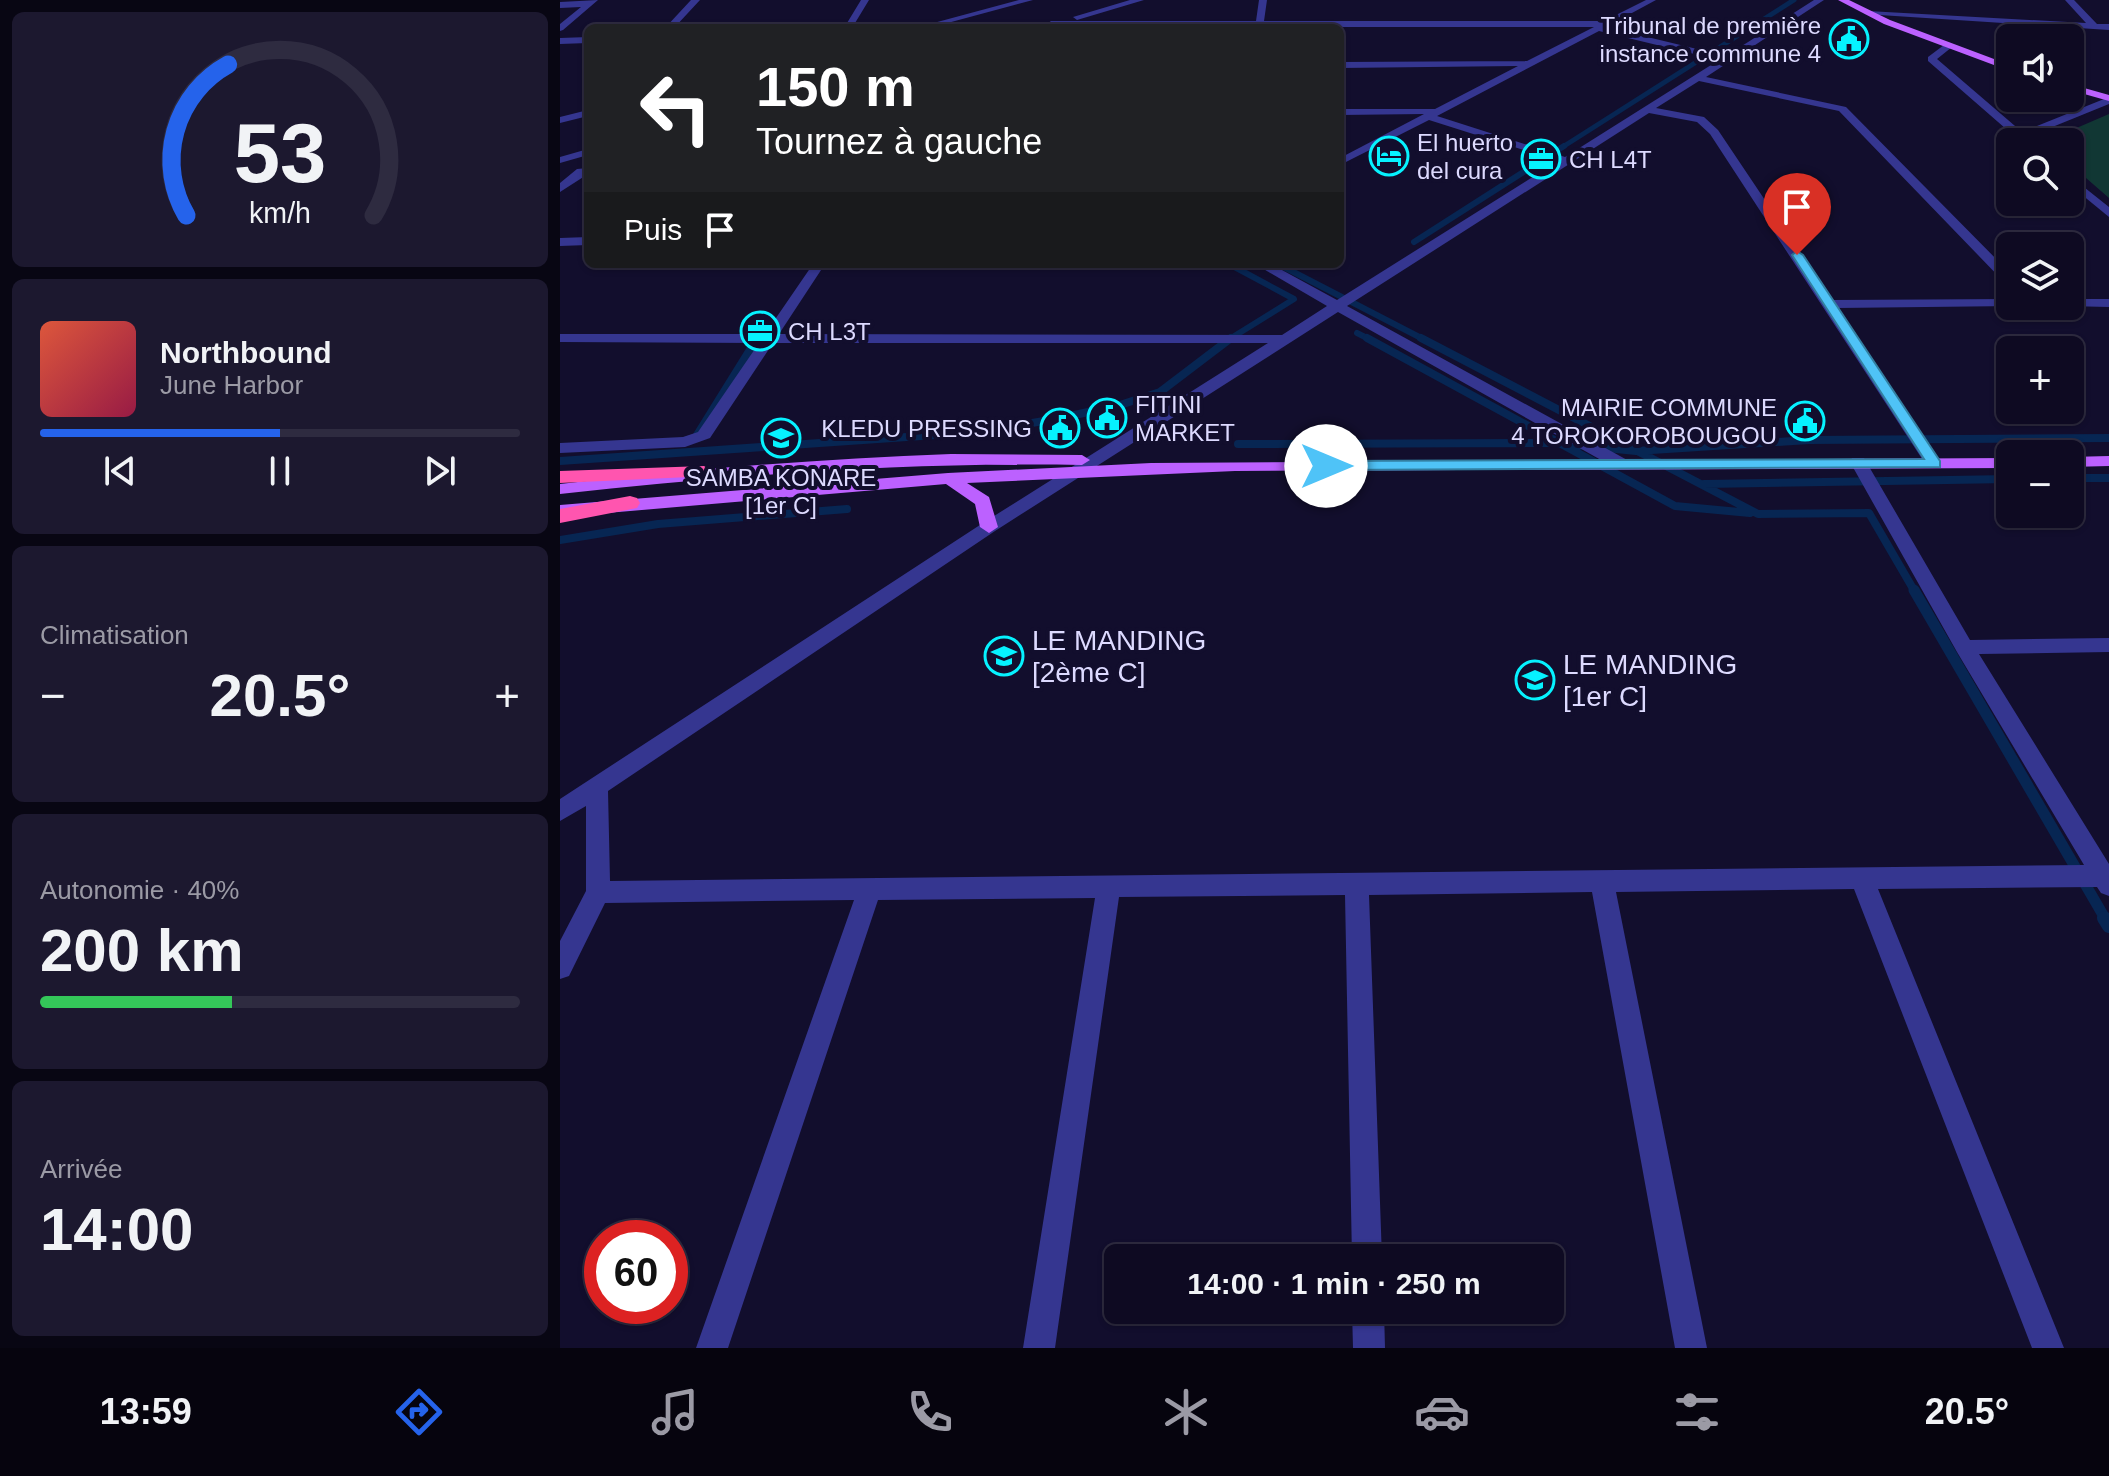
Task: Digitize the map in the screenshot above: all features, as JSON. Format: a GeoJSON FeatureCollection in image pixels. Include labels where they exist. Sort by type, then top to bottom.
{"type":"FeatureCollection","features":[{"type":"Feature","properties":{"kind":"highway"},"geometry":{"type":"LineString","coordinates":[[560,477],[704,472]]}},
{"type":"Feature","properties":{"kind":"highway"},"geometry":{"type":"LineString","coordinates":[[560,514],[630,503]]}},
{"type":"Feature","properties":{"kind":"main road"},"geometry":{"type":"LineString","coordinates":[[1842,0],[1947,47],[1996,63]]}},
{"type":"Feature","properties":{"kind":"main road"},"geometry":{"type":"LineString","coordinates":[[2084,91],[2109,99]]}},
{"type":"Feature","properties":{"kind":"main road"},"geometry":{"type":"LineString","coordinates":[[560,489],[704,472],[938,459],[1104,465],[1996,463]]}},
{"type":"Feature","properties":{"kind":"main road"},"geometry":{"type":"LineString","coordinates":[[2084,462],[2109,461]]}},
{"type":"Feature","properties":{"kind":"main road"},"geometry":{"type":"LineString","coordinates":[[630,503],[948,478],[1077,473]]}},
{"type":"Feature","properties":{"kind":"main road"},"geometry":{"type":"LineString","coordinates":[[948,478],[983,501],[989,527]]}},
{"type":"Feature","properties":{"kind":"street"},"geometry":{"type":"LineString","coordinates":[[673,24],[696,0]]}},
{"type":"Feature","properties":{"kind":"street"},"geometry":{"type":"LineString","coordinates":[[850,24],[865,0]]}},
{"type":"Feature","properties":{"kind":"street"},"geometry":{"type":"LineString","coordinates":[[1050,20],[1062,21],[1140,0]]}},
{"type":"Feature","properties":{"kind":"street"},"geometry":{"type":"LineString","coordinates":[[1259,24],[1263,0]]}},
{"type":"Feature","properties":{"kind":"street"},"geometry":{"type":"LineString","coordinates":[[1344,160],[1652,0]]}},
{"type":"Feature","properties":{"kind":"street"},"geometry":{"type":"LineString","coordinates":[[560,811],[989,527],[1077,473],[1104,465],[1283,339],[1341,306],[1820,0]]}},
{"type":"Feature","properties":{"kind":"street"},"geometry":{"type":"LineString","coordinates":[[2069,0],[2094,26]]}},
{"type":"Feature","properties":{"kind":"street"},"geometry":{"type":"LineString","coordinates":[[560,5],[591,2]]}},
{"type":"Feature","properties":{"kind":"street"},"geometry":{"type":"LineString","coordinates":[[560,28],[591,2]]}},
{"type":"Feature","properties":{"kind":"street"},"geometry":{"type":"LineString","coordinates":[[936,24],[1025,3]]}},
{"type":"Feature","properties":{"kind":"street"},"geometry":{"type":"LineString","coordinates":[[1868,14],[2109,27]]}},
{"type":"Feature","properties":{"kind":"street"},"geometry":{"type":"LineString","coordinates":[[1044,24],[1050,20],[1169,24]]}},
{"type":"Feature","properties":{"kind":"street"},"geometry":{"type":"LineString","coordinates":[[1344,27],[1602,26],[1728,59]]}},
{"type":"Feature","properties":{"kind":"street"},"geometry":{"type":"LineString","coordinates":[[560,41],[584,40]]}},
{"type":"Feature","properties":{"kind":"street"},"geometry":{"type":"LineString","coordinates":[[1947,47],[1931,59],[2011,128]]}},
{"type":"Feature","properties":{"kind":"street"},"geometry":{"type":"LineString","coordinates":[[1344,65],[1530,63]]}},
{"type":"Feature","properties":{"kind":"street"},"geometry":{"type":"LineString","coordinates":[[1698,78],[1842,109],[1996,266]]}},
{"type":"Feature","properties":{"kind":"street"},"geometry":{"type":"LineString","coordinates":[[1673,93],[1714,132],[1831,304],[1934,464]]}},
{"type":"Feature","properties":{"kind":"street"},"geometry":{"type":"LineString","coordinates":[[2047,128],[2109,99]]}},
{"type":"Feature","properties":{"kind":"street"},"geometry":{"type":"LineString","coordinates":[[1647,110],[1700,119]]}},
{"type":"Feature","properties":{"kind":"street"},"geometry":{"type":"LineString","coordinates":[[1344,112],[1431,114],[1568,161]]}},
{"type":"Feature","properties":{"kind":"street"},"geometry":{"type":"LineString","coordinates":[[560,120],[584,114]]}},
{"type":"Feature","properties":{"kind":"street"},"geometry":{"type":"LineString","coordinates":[[564,159],[584,153]]}},
{"type":"Feature","properties":{"kind":"street"},"geometry":{"type":"LineString","coordinates":[[560,189],[584,171],[564,159]]}},
{"type":"Feature","properties":{"kind":"street"},"geometry":{"type":"LineString","coordinates":[[2084,191],[2109,213]]}},
{"type":"Feature","properties":{"kind":"street"},"geometry":{"type":"LineString","coordinates":[[560,242],[584,241]]}},
{"type":"Feature","properties":{"kind":"street"},"geometry":{"type":"LineString","coordinates":[[560,448],[696,439],[704,435],[816,268]]}},
{"type":"Feature","properties":{"kind":"street"},"geometry":{"type":"LineString","coordinates":[[1269,268],[1623,465]]}},
{"type":"Feature","properties":{"kind":"street"},"geometry":{"type":"LineString","coordinates":[[1831,304],[1996,303]]}},
{"type":"Feature","properties":{"kind":"street"},"geometry":{"type":"LineString","coordinates":[[2084,303],[2109,303]]}},
{"type":"Feature","properties":{"kind":"street"},"geometry":{"type":"LineString","coordinates":[[560,338],[1283,339]]}},
{"type":"Feature","properties":{"kind":"street"},"geometry":{"type":"LineString","coordinates":[[1858,462],[1964,647],[2106,880]]}},
{"type":"Feature","properties":{"kind":"street"},"geometry":{"type":"LineString","coordinates":[[1964,647],[2109,645]]}},
{"type":"Feature","properties":{"kind":"street"},"geometry":{"type":"LineString","coordinates":[[560,967],[598,892],[597,788]]}},
{"type":"Feature","properties":{"kind":"street"},"geometry":{"type":"LineString","coordinates":[[598,892],[1862,879],[2106,880]]}},
{"type":"Feature","properties":{"kind":"street"},"geometry":{"type":"LineString","coordinates":[[1862,879],[2048,1348]]}},
{"type":"Feature","properties":{"kind":"street"},"geometry":{"type":"LineString","coordinates":[[1602,882],[1691,1348]]}},
{"type":"Feature","properties":{"kind":"street"},"geometry":{"type":"LineString","coordinates":[[1357,884],[1367,1244]]}},
{"type":"Feature","properties":{"kind":"street"},"geometry":{"type":"LineString","coordinates":[[1039,1348],[1109,886]]}},
{"type":"Feature","properties":{"kind":"street"},"geometry":{"type":"LineString","coordinates":[[712,1348],[870,889]]}},
{"type":"Feature","properties":{"kind":"street"},"geometry":{"type":"LineString","coordinates":[[1368,1324],[1369,1348]]}},
{"type":"Feature","properties":{"kind":"green space"},"geometry":{"type":"Polygon","coordinates":[[[2109,114],[2109,198],[2084,176],[2084,128],[2076,128],[2109,114]]]}},
{"type":"Feature","properties":{"kind":"waterway"},"geometry":{"type":"LineString","coordinates":[[1561,148],[1794,0]]}},
{"type":"Feature","properties":{"kind":"waterway"},"geometry":{"type":"LineString","coordinates":[[1414,242],[1564,146]]}},
{"type":"Feature","properties":{"kind":"waterway"},"geometry":{"type":"LineString","coordinates":[[1230,339],[1294,299],[1236,268]]}},
{"type":"Feature","properties":{"kind":"waterway"},"geometry":{"type":"LineString","coordinates":[[1286,268],[1425,340]]}},
{"type":"Feature","properties":{"kind":"waterway"},"geometry":{"type":"LineString","coordinates":[[1357,333],[1367,338]]}},
{"type":"Feature","properties":{"kind":"waterway"},"geometry":{"type":"LineString","coordinates":[[1367,338],[1371,340]]}},
{"type":"Feature","properties":{"kind":"waterway"},"geometry":{"type":"LineString","coordinates":[[1367,338],[1560,443]]}},
{"type":"Feature","properties":{"kind":"waterway"},"geometry":{"type":"LineString","coordinates":[[1421,338],[1637,451]]}},
{"type":"Feature","properties":{"kind":"waterway"},"geometry":{"type":"LineString","coordinates":[[560,461],[979,432],[1061,418],[1120,405],[1160,392],[1230,339]]}},
{"type":"Feature","properties":{"kind":"waterway"},"geometry":{"type":"LineString","coordinates":[[697,435],[751,348]]}},
{"type":"Feature","properties":{"kind":"waterway"},"geometry":{"type":"LineString","coordinates":[[1637,451],[1809,440],[2109,438]]}},
{"type":"Feature","properties":{"kind":"waterway"},"geometry":{"type":"LineString","coordinates":[[1238,444],[1560,443]]}},
{"type":"Feature","properties":{"kind":"waterway"},"geometry":{"type":"LineString","coordinates":[[1560,443],[1637,451]]}},
{"type":"Feature","properties":{"kind":"waterway"},"geometry":{"type":"LineString","coordinates":[[1560,443],[1675,506],[1750,513]]}},
{"type":"Feature","properties":{"kind":"waterway"},"geometry":{"type":"LineString","coordinates":[[1637,451],[1758,514],[1869,513],[1915,592]]}},
{"type":"Feature","properties":{"kind":"waterway"},"geometry":{"type":"LineString","coordinates":[[2084,478],[2109,478]]}},
{"type":"Feature","properties":{"kind":"waterway"},"geometry":{"type":"LineString","coordinates":[[1704,484],[1996,479]]}},
{"type":"Feature","properties":{"kind":"waterway"},"geometry":{"type":"LineString","coordinates":[[560,540],[658,524],[847,509]]}},
{"type":"Feature","properties":{"kind":"waterway"},"geometry":{"type":"LineString","coordinates":[[1914,590],[2106,920]]}},
{"type":"Feature","properties":{"kind":"waterway"},"geometry":{"type":"LineString","coordinates":[[2104,918],[2109,926]]}},
{"type":"Feature","properties":{"kind":"place","name":"Tribunal de première instance commune 4"},"geometry":{"type":"Point","coordinates":[1849,39]}},
{"type":"Feature","properties":{"kind":"place","name":"El huerto del cura"},"geometry":{"type":"Point","coordinates":[1389,156]}},
{"type":"Feature","properties":{"kind":"place","name":"CH L4T"},"geometry":{"type":"Point","coordinates":[1541,159]}},
{"type":"Feature","properties":{"kind":"place","name":"CH L3T"},"geometry":{"type":"Point","coordinates":[760,331]}},
{"type":"Feature","properties":{"kind":"place","name":"FITINI MARKET"},"geometry":{"type":"Point","coordinates":[1107,418]}},
{"type":"Feature","properties":{"kind":"place","name":"MAIRIE COMMUNE 4 TOROKOROBOUGOU"},"geometry":{"type":"Point","coordinates":[1805,421]}},
{"type":"Feature","properties":{"kind":"place","name":"KLEDU PRESSING"},"geometry":{"type":"Point","coordinates":[1060,428]}},
{"type":"Feature","properties":{"kind":"place","name":"SAMBA KONARE [1er C]"},"geometry":{"type":"Point","coordinates":[781,438]}},
{"type":"Feature","properties":{"kind":"place","name":"LE MANDING [2ème C]"},"geometry":{"type":"Point","coordinates":[1004,656]}},
{"type":"Feature","properties":{"kind":"place","name":"LE MANDING [1er C]"},"geometry":{"type":"Point","coordinates":[1535,680]}},
{"type":"Feature","properties":{"kind":"route"},"geometry":{"type":"LineString","coordinates":[[1326,466],[1934,464],[1920,438],[1797,255]]}}]}
